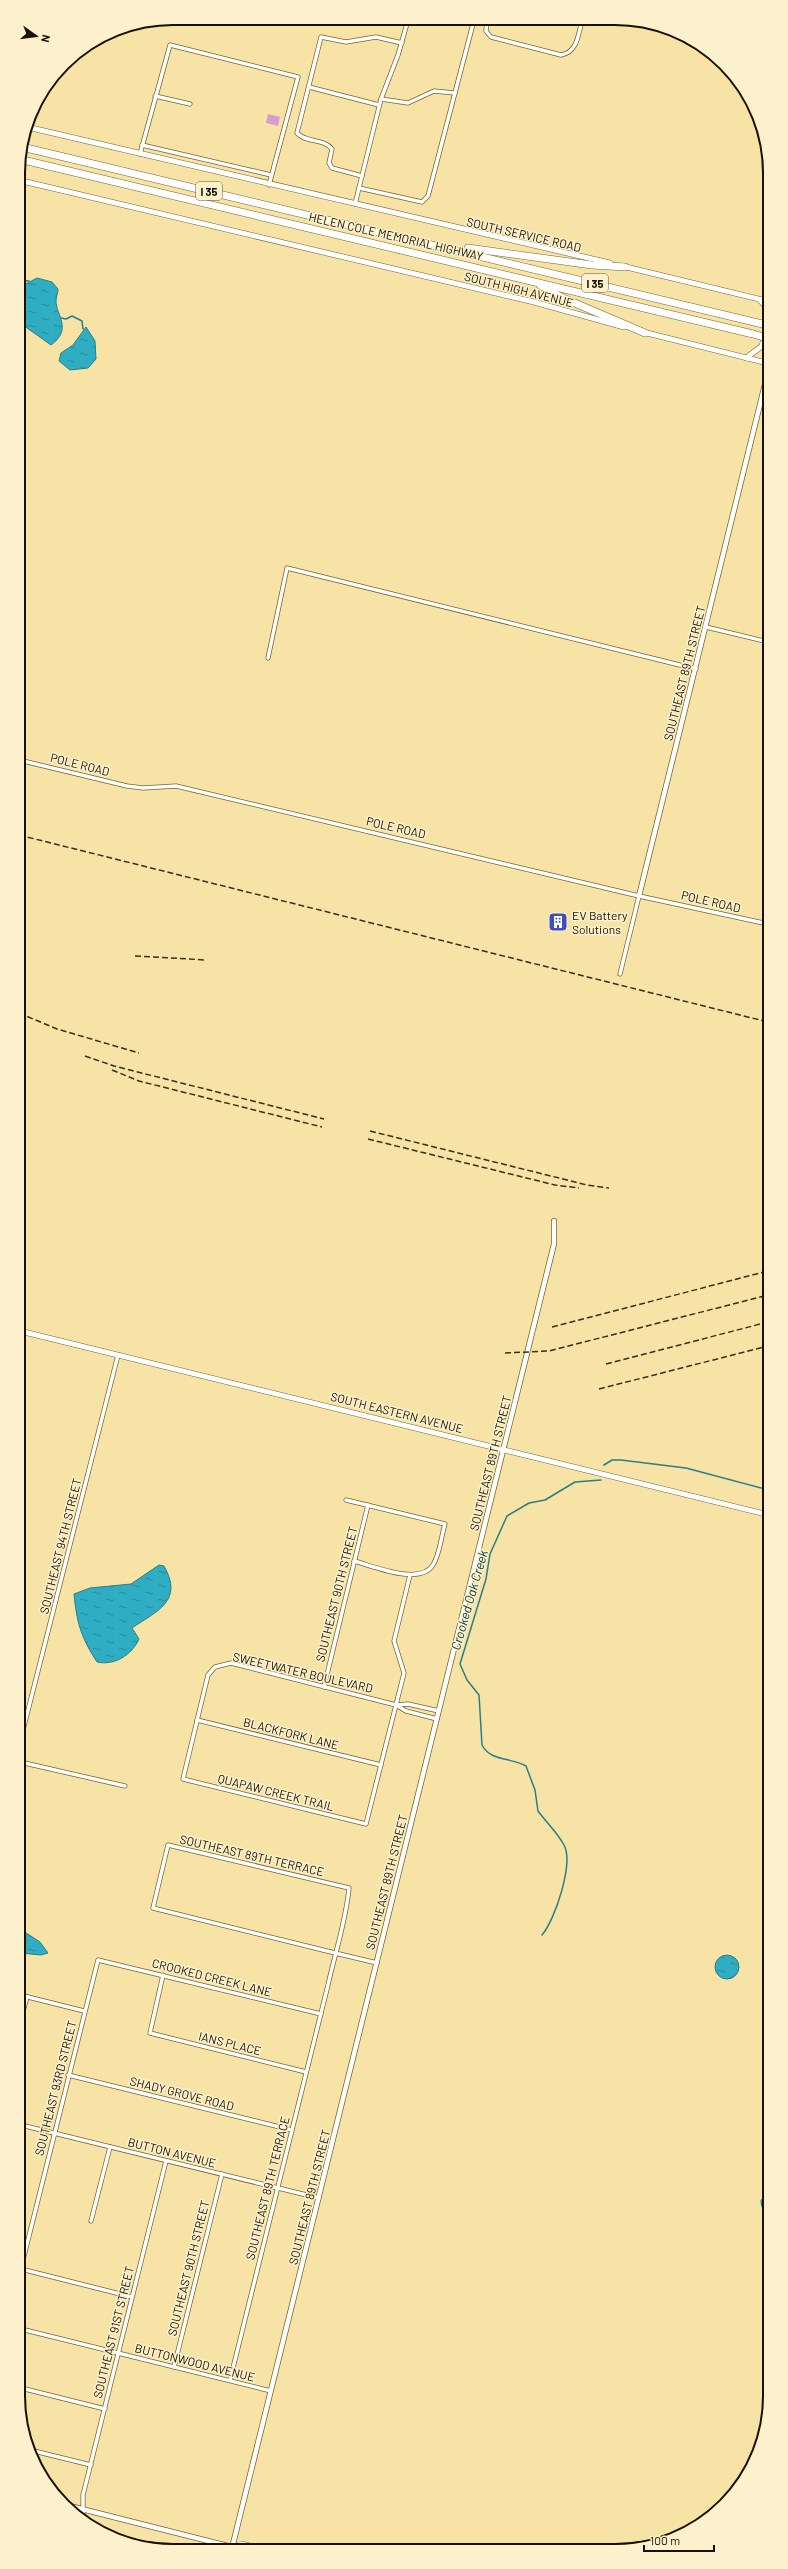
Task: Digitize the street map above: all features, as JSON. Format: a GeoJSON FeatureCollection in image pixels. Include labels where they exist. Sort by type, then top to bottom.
{"type":"FeatureCollection","features":[{"type":"Feature","properties":{"kind":"highway","name":"HELEN COLE MEMORIAL HIGHWAY"},"geometry":{"type":"LineString","coordinates":[[27,148],[434,244],[763,325]]}},
{"type":"Feature","properties":{"kind":"highway","name":"HELEN COLE MEMORIAL HIGHWAY"},"geometry":{"type":"LineString","coordinates":[[25,160],[531,280],[763,337]]}},
{"type":"Feature","properties":{"kind":"highway"},"geometry":{"type":"LineString","coordinates":[[434,244],[592,266],[625,267]]}},
{"type":"Feature","properties":{"kind":"highway"},"geometry":{"type":"LineString","coordinates":[[531,280],[563,298],[645,333]]}},
{"type":"Feature","properties":{"kind":"main road","name":"SOUTH SERVICE ROAD"},"geometry":{"type":"LineString","coordinates":[[32,128],[268,185],[763,300]]}},
{"type":"Feature","properties":{"kind":"main road","name":"SOUTH HIGH AVENUE"},"geometry":{"type":"LineString","coordinates":[[25,182],[534,302],[645,333],[763,362]]}},
{"type":"Feature","properties":{"kind":"main road"},"geometry":{"type":"LineString","coordinates":[[760,299],[763,303]]}},
{"type":"Feature","properties":{"kind":"main road"},"geometry":{"type":"LineString","coordinates":[[746,358],[762,346],[763,342]]}},
{"type":"Feature","properties":{"kind":"main road","name":"SOUTH EASTERN AVENUE"},"geometry":{"type":"LineString","coordinates":[[25,1332],[503,1448],[763,1513]]}},
{"type":"Feature","properties":{"kind":"street"},"geometry":{"type":"LineString","coordinates":[[355,205],[379,105],[402,43],[407,25]]}},
{"type":"Feature","properties":{"kind":"street"},"geometry":{"type":"LineString","coordinates":[[359,188],[422,202],[425,200],[431,190],[473,25]]}},
{"type":"Feature","properties":{"kind":"street"},"geometry":{"type":"LineString","coordinates":[[487,25],[486,31],[491,37],[564,55],[573,49],[581,25]]}},
{"type":"Feature","properties":{"kind":"street"},"geometry":{"type":"LineString","coordinates":[[362,176],[332,168],[329,163],[332,149],[328,144],[300,137],[297,133],[321,37],[346,42],[376,37],[402,43]]}},
{"type":"Feature","properties":{"kind":"street"},"geometry":{"type":"LineString","coordinates":[[140,154],[170,45],[298,77],[268,185]]}},
{"type":"Feature","properties":{"kind":"street"},"geometry":{"type":"LineString","coordinates":[[308,87],[379,105]]}},
{"type":"Feature","properties":{"kind":"street"},"geometry":{"type":"LineString","coordinates":[[381,100],[408,103],[434,91],[455,93]]}},
{"type":"Feature","properties":{"kind":"street"},"geometry":{"type":"LineString","coordinates":[[155,96],[190,104]]}},
{"type":"Feature","properties":{"kind":"street"},"geometry":{"type":"LineString","coordinates":[[142,145],[271,175]]}},
{"type":"Feature","properties":{"kind":"street","name":"SOUTHEAST 89TH STREET"},"geometry":{"type":"LineString","coordinates":[[620,974],[763,392]]}},
{"type":"Feature","properties":{"kind":"street"},"geometry":{"type":"LineString","coordinates":[[268,658],[287,568],[696,669]]}},
{"type":"Feature","properties":{"kind":"street"},"geometry":{"type":"LineString","coordinates":[[706,627],[763,641]]}},
{"type":"Feature","properties":{"kind":"street","name":"POLE ROAD"},"geometry":{"type":"LineString","coordinates":[[25,761],[127,786],[143,788],[176,786],[639,896],[763,923]]}},
{"type":"Feature","properties":{"kind":"street","name":"SOUTHEAST 89TH STREET"},"geometry":{"type":"LineString","coordinates":[[234,2544],[554,1244],[554,1220]]}},
{"type":"Feature","properties":{"kind":"street","name":"SOUTHEAST 94TH STREET"},"geometry":{"type":"LineString","coordinates":[[25,1722],[118,1355]]}},
{"type":"Feature","properties":{"kind":"street"},"geometry":{"type":"LineString","coordinates":[[346,1500],[445,1524],[433,1566],[422,1575],[410,1575],[354,1561]]}},
{"type":"Feature","properties":{"kind":"street","name":"SOUTHEAST 90TH STREET"},"geometry":{"type":"LineString","coordinates":[[324,1687],[368,1505]]}},
{"type":"Feature","properties":{"kind":"street"},"geometry":{"type":"LineString","coordinates":[[381,1765],[404,1670],[394,1641],[410,1575]]}},
{"type":"Feature","properties":{"kind":"street","name":"SWEETWATER BOULEVARD"},"geometry":{"type":"LineString","coordinates":[[197,1720],[208,1675],[216,1667],[231,1663],[396,1705],[408,1704],[439,1711]]}},
{"type":"Feature","properties":{"kind":"street","name":"SWEETWATER BOULEVARD"},"geometry":{"type":"LineString","coordinates":[[396,1705],[406,1712],[437,1719]]}},
{"type":"Feature","properties":{"kind":"street","name":"BLACKFORK LANE"},"geometry":{"type":"LineString","coordinates":[[197,1720],[381,1765]]}},
{"type":"Feature","properties":{"kind":"street","name":"QUAPAW CREEK TRAIL"},"geometry":{"type":"LineString","coordinates":[[197,1720],[183,1779],[366,1824],[381,1765]]}},
{"type":"Feature","properties":{"kind":"street"},"geometry":{"type":"LineString","coordinates":[[25,1763],[125,1786]]}},
{"type":"Feature","properties":{"kind":"street","name":"SOUTHEAST 89TH TERRACE"},"geometry":{"type":"LineString","coordinates":[[230,2380],[335,1953],[349,1888],[168,1845],[152,1908],[335,1953],[377,1963]]}},
{"type":"Feature","properties":{"kind":"street","name":"CROOKED CREEK LANE"},"geometry":{"type":"LineString","coordinates":[[98,1960],[320,2014]]}},
{"type":"Feature","properties":{"kind":"street","name":"SOUTHEAST 93RD STREET"},"geometry":{"type":"LineString","coordinates":[[25,2253],[68,2075],[98,1960]]}},
{"type":"Feature","properties":{"kind":"street","name":"IANS PLACE"},"geometry":{"type":"LineString","coordinates":[[163,1975],[150,2033],[306,2072]]}},
{"type":"Feature","properties":{"kind":"street"},"geometry":{"type":"LineString","coordinates":[[25,2004],[27,1997],[84,2011]]}},
{"type":"Feature","properties":{"kind":"street","name":"SHADY GROVE ROAD"},"geometry":{"type":"LineString","coordinates":[[68,2075],[292,2130]]}},
{"type":"Feature","properties":{"kind":"street","name":"BUTTON AVENUE"},"geometry":{"type":"LineString","coordinates":[[25,2126],[319,2198]]}},
{"type":"Feature","properties":{"kind":"street"},"geometry":{"type":"LineString","coordinates":[[91,2222],[110,2147]]}},
{"type":"Feature","properties":{"kind":"street","name":"SOUTHEAST 91ST STREET"},"geometry":{"type":"LineString","coordinates":[[82,2509],[83,2495],[166,2161]]}},
{"type":"Feature","properties":{"kind":"street","name":"SOUTHEAST 90TH STREET"},"geometry":{"type":"LineString","coordinates":[[174,2366],[222,2174]]}},
{"type":"Feature","properties":{"kind":"street"},"geometry":{"type":"LineString","coordinates":[[25,2270],[132,2297]]}},
{"type":"Feature","properties":{"kind":"street","name":"BUTTONWOOD AVENUE"},"geometry":{"type":"LineString","coordinates":[[25,2330],[271,2391]]}},
{"type":"Feature","properties":{"kind":"street"},"geometry":{"type":"LineString","coordinates":[[25,2389],[105,2409]]}},
{"type":"Feature","properties":{"kind":"street"},"geometry":{"type":"LineString","coordinates":[[35,2451],[91,2465]]}},
{"type":"Feature","properties":{"kind":"street"},"geometry":{"type":"LineString","coordinates":[[76,2507],[218,2544]]}},
{"type":"Feature","properties":{"kind":"shaded area"},"geometry":{"type":"Polygon","coordinates":[[[268,114],[280,117],[278,126],[266,123],[268,114]]]}},
{"type":"Feature","properties":{"kind":"water"},"geometry":{"type":"Polygon","coordinates":[[[37,278],[52,282],[58,289],[56,301],[62,322],[62,328],[58,339],[51,345],[27,328],[25,324],[25,284],[37,278]]]}},
{"type":"Feature","properties":{"kind":"water"},"geometry":{"type":"Polygon","coordinates":[[[86,327],[95,341],[96,359],[88,368],[70,370],[59,361],[61,353],[73,345],[86,327]]]}},
{"type":"Feature","properties":{"kind":"water"},"geometry":{"type":"Polygon","coordinates":[[[159,1565],[164,1566],[171,1588],[169,1597],[165,1604],[132,1628],[139,1639],[132,1650],[116,1661],[103,1663],[97,1662],[83,1637],[78,1622],[74,1594],[90,1588],[131,1584],[159,1565]]]}},
{"type":"Feature","properties":{"kind":"water"},"geometry":{"type":"Polygon","coordinates":[[[25,1932],[40,1942],[48,1953],[41,1955],[25,1953],[25,1932]]]}},
{"type":"Feature","properties":{"kind":"water"},"geometry":{"type":"Polygon","coordinates":[[[727,1955],[735,1959],[739,1967],[735,1975],[727,1979],[719,1975],[715,1967],[719,1959],[727,1955]]]}},
{"type":"Feature","properties":{"kind":"water"},"geometry":{"type":"Polygon","coordinates":[[[763,2199],[763,2208],[761,2205],[761,2200],[763,2199]]]}},
{"type":"Feature","properties":{"kind":"waterway"},"geometry":{"type":"LineString","coordinates":[[25,281],[29,281]]}},
{"type":"Feature","properties":{"kind":"waterway"},"geometry":{"type":"LineString","coordinates":[[61,318],[66,319],[72,316],[82,321],[83,329]]}},
{"type":"Feature","properties":{"kind":"waterway","name":"Crooked Oak Creek"},"geometry":{"type":"LineString","coordinates":[[604,1465],[612,1460],[621,1460],[686,1468],[763,1488]]}},
{"type":"Feature","properties":{"kind":"waterway","name":"Crooked Oak Creek"},"geometry":{"type":"LineString","coordinates":[[542,1935],[547,1928],[562,1891],[567,1865],[564,1845],[555,1831],[538,1811],[535,1790],[526,1766],[496,1757],[482,1745],[479,1695],[467,1680],[460,1664],[486,1579],[490,1554],[507,1516],[529,1503],[545,1500],[575,1482],[601,1480]]}},
{"type":"Feature","properties":{"kind":"railway"},"geometry":{"type":"LineString","coordinates":[[25,836],[763,1021]]}},
{"type":"Feature","properties":{"kind":"railway"},"geometry":{"type":"LineString","coordinates":[[135,956],[206,960]]}},
{"type":"Feature","properties":{"kind":"railway"},"geometry":{"type":"LineString","coordinates":[[25,1016],[57,1029],[139,1053]]}},
{"type":"Feature","properties":{"kind":"railway"},"geometry":{"type":"LineString","coordinates":[[85,1056],[114,1066],[324,1119]]}},
{"type":"Feature","properties":{"kind":"railway"},"geometry":{"type":"LineString","coordinates":[[112,1070],[139,1081],[322,1127]]}},
{"type":"Feature","properties":{"kind":"railway"},"geometry":{"type":"LineString","coordinates":[[370,1131],[587,1185],[609,1188]]}},
{"type":"Feature","properties":{"kind":"railway"},"geometry":{"type":"LineString","coordinates":[[368,1139],[555,1185],[579,1188]]}},
{"type":"Feature","properties":{"kind":"railway"},"geometry":{"type":"LineString","coordinates":[[552,1327],[763,1272]]}},
{"type":"Feature","properties":{"kind":"railway"},"geometry":{"type":"LineString","coordinates":[[505,1353],[549,1351],[763,1296]]}},
{"type":"Feature","properties":{"kind":"railway"},"geometry":{"type":"LineString","coordinates":[[606,1364],[763,1323]]}},
{"type":"Feature","properties":{"kind":"railway"},"geometry":{"type":"LineString","coordinates":[[599,1389],[763,1347]]}},
{"type":"Feature","properties":{"kind":"place","name":"EV Battery Solutions"},"geometry":{"type":"Point","coordinates":[558,922]}}]}
